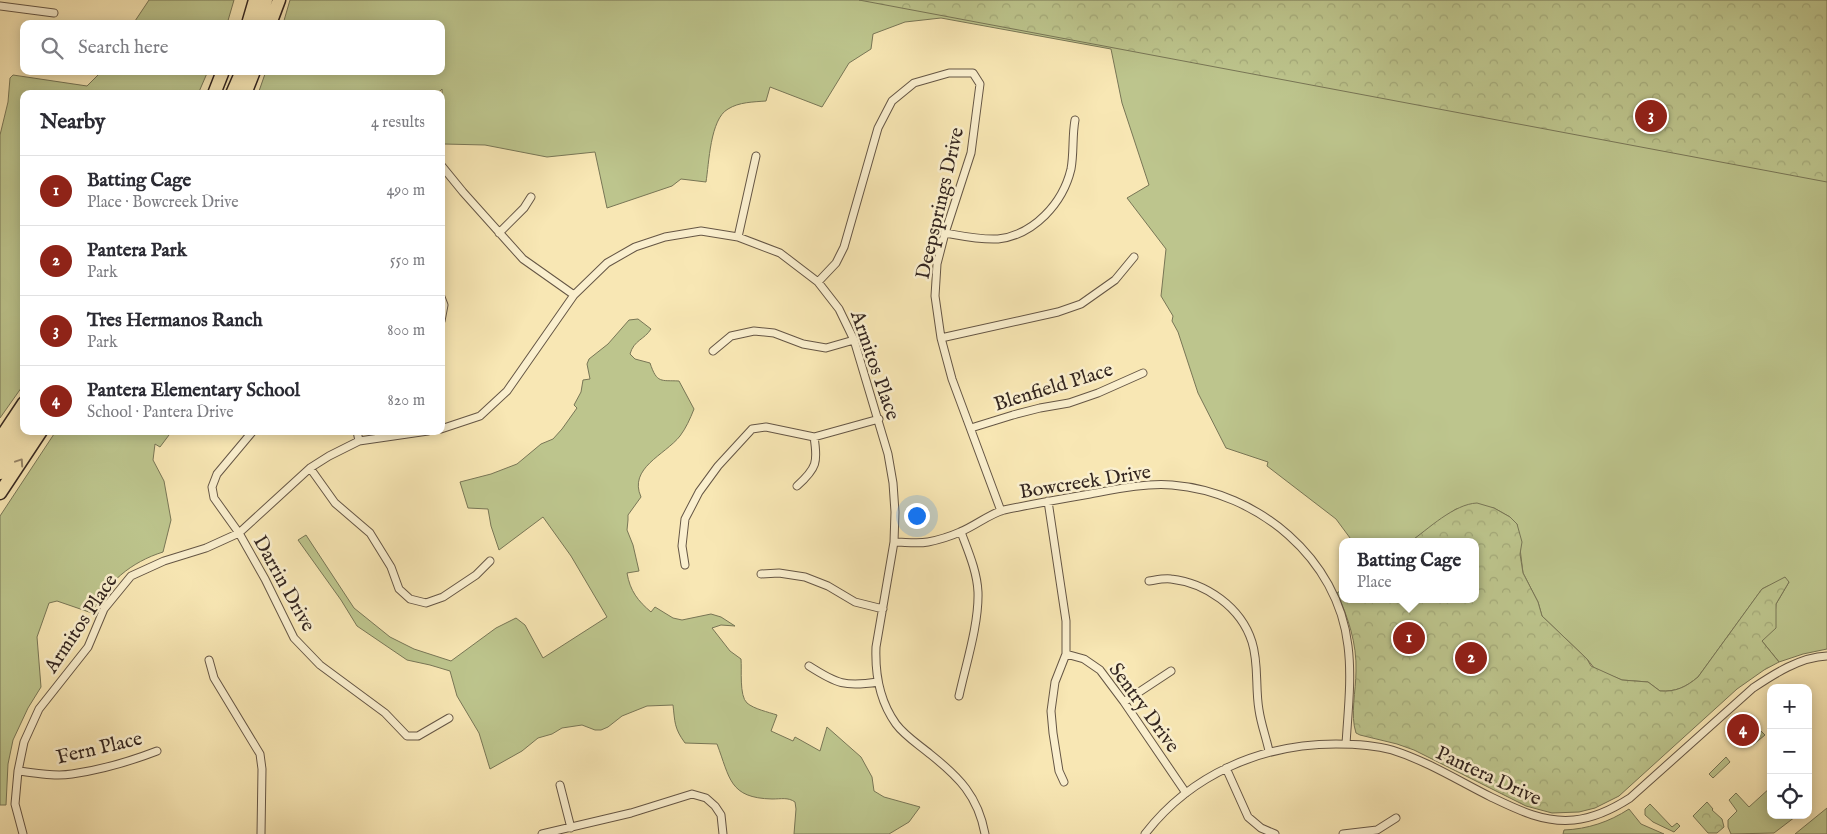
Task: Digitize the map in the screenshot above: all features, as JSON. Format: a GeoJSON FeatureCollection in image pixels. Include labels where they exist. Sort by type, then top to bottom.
{"type":"FeatureCollection","features":[{"type":"Feature","properties":{"kind":"highway"},"geometry":{"type":"LineString","coordinates":[[241,20],[248,0]]}},
{"type":"Feature","properties":{"kind":"highway"},"geometry":{"type":"LineString","coordinates":[[249,20],[256,0]]}},
{"type":"Feature","properties":{"kind":"highway"},"geometry":{"type":"LineString","coordinates":[[259,20],[266,0]]}},
{"type":"Feature","properties":{"kind":"highway"},"geometry":{"type":"LineString","coordinates":[[272,20],[279,0]]}},
{"type":"Feature","properties":{"kind":"highway"},"geometry":{"type":"LineString","coordinates":[[216,90],[221,75]]}},
{"type":"Feature","properties":{"kind":"highway"},"geometry":{"type":"LineString","coordinates":[[224,90],[229,75]]}},
{"type":"Feature","properties":{"kind":"highway"},"geometry":{"type":"LineString","coordinates":[[234,90],[240,75]]}},
{"type":"Feature","properties":{"kind":"highway"},"geometry":{"type":"LineString","coordinates":[[247,90],[252,75]]}},
{"type":"Feature","properties":{"kind":"highway"},"geometry":{"type":"LineString","coordinates":[[0,438],[20,408]]}},
{"type":"Feature","properties":{"kind":"highway"},"geometry":{"type":"LineString","coordinates":[[0,456],[20,426]]}},
{"type":"Feature","properties":{"kind":"highway"},"geometry":{"type":"LineString","coordinates":[[0,473],[25,435]]}},
{"type":"Feature","properties":{"kind":"highway"},"geometry":{"type":"LineString","coordinates":[[0,493],[38,435]]}},
{"type":"Feature","properties":{"kind":"street"},"geometry":{"type":"LineString","coordinates":[[0,6],[54,13]]}},
{"type":"Feature","properties":{"kind":"street","name":"Deepsprings Drive"},"geometry":{"type":"LineString","coordinates":[[818,282],[836,263],[844,247],[878,128],[892,101],[914,83],[949,73],[973,73],[980,84],[971,153],[937,264],[935,296],[941,338],[952,379],[1001,511]]}},
{"type":"Feature","properties":{"kind":"street"},"geometry":{"type":"LineString","coordinates":[[945,233],[981,239],[999,239],[1014,235],[1044,216],[1055,204],[1065,188],[1071,168],[1075,120]]}},
{"type":"Feature","properties":{"kind":"street"},"geometry":{"type":"LineString","coordinates":[[738,237],[756,156]]}},
{"type":"Feature","properties":{"kind":"street"},"geometry":{"type":"LineString","coordinates":[[445,170],[523,259],[574,295]]}},
{"type":"Feature","properties":{"kind":"street"},"geometry":{"type":"LineString","coordinates":[[499,233],[524,208],[531,196]]}},
{"type":"Feature","properties":{"kind":"street","name":"Armitos Place"},"geometry":{"type":"LineString","coordinates":[[445,428],[480,416],[507,391],[574,295],[607,264],[635,247],[665,236],[701,231],[738,237],[780,253],[818,282],[839,309],[854,340],[888,454],[893,482],[894,542],[875,662],[878,682],[885,705],[896,723],[911,740],[960,780],[971,793],[985,834]]}},
{"type":"Feature","properties":{"kind":"street"},"geometry":{"type":"LineString","coordinates":[[941,338],[1058,312],[1080,304],[1115,280],[1134,257]]}},
{"type":"Feature","properties":{"kind":"street"},"geometry":{"type":"LineString","coordinates":[[713,351],[731,336],[754,331],[774,333],[803,344],[826,348],[854,340]]}},
{"type":"Feature","properties":{"kind":"street","name":"Blenfield Place"},"geometry":{"type":"LineString","coordinates":[[971,428],[1040,408],[1069,403],[1098,393],[1143,373]]}},
{"type":"Feature","properties":{"kind":"street"},"geometry":{"type":"LineString","coordinates":[[685,565],[682,546],[685,519],[698,492],[718,466],[752,430],[766,427],[814,437],[879,419]]}},
{"type":"Feature","properties":{"kind":"street","name":"Darrin Drive"},"geometry":{"type":"LineString","coordinates":[[250,435],[217,474],[212,487],[214,498],[239,533],[265,579],[294,638],[320,665],[385,713],[407,736],[418,736],[449,718]]}},
{"type":"Feature","properties":{"kind":"street"},"geometry":{"type":"LineString","coordinates":[[358,435],[360,441]]}},
{"type":"Feature","properties":{"kind":"street","name":"Armitos Place"},"geometry":{"type":"LineString","coordinates":[[23,834],[15,804],[18,771],[24,742],[38,709],[88,647],[104,609],[131,576],[164,561],[206,548],[239,533],[310,468],[329,456],[360,441],[401,435]]}},
{"type":"Feature","properties":{"kind":"street"},"geometry":{"type":"LineString","coordinates":[[798,486],[808,476],[817,459],[814,437]]}},
{"type":"Feature","properties":{"kind":"street"},"geometry":{"type":"LineString","coordinates":[[310,468],[335,503],[370,533],[391,567],[398,589],[410,599],[426,603],[443,598],[476,574],[490,561]]}},
{"type":"Feature","properties":{"kind":"street","name":"Bowcreek Drive"},"geometry":{"type":"LineString","coordinates":[[894,542],[928,542],[961,532],[1001,511],[1117,489],[1144,486],[1172,485],[1222,495],[1246,505],[1292,537],[1321,572],[1333,595],[1348,644],[1350,672],[1346,744]]}},
{"type":"Feature","properties":{"kind":"street"},"geometry":{"type":"LineString","coordinates":[[1048,502],[1066,621],[1066,654],[1055,682],[1051,711],[1059,771],[1064,782]]}},
{"type":"Feature","properties":{"kind":"street"},"geometry":{"type":"LineString","coordinates":[[959,696],[975,621],[978,592],[974,568],[961,532]]}},
{"type":"Feature","properties":{"kind":"street"},"geometry":{"type":"LineString","coordinates":[[761,574],[779,573],[805,577],[828,586],[856,602],[883,609]]}},
{"type":"Feature","properties":{"kind":"street"},"geometry":{"type":"LineString","coordinates":[[1149,581],[1169,579],[1187,582],[1208,590],[1225,603],[1240,620],[1251,640],[1256,660],[1259,710],[1269,751]]}},
{"type":"Feature","properties":{"kind":"street","name":"Sentry Drive"},"geometry":{"type":"LineString","coordinates":[[1066,654],[1084,659],[1100,670],[1186,793]]}},
{"type":"Feature","properties":{"kind":"street","name":"Pantera Drive"},"geometry":{"type":"LineString","coordinates":[[1145,834],[1152,824],[1204,779],[1269,751],[1311,744],[1373,746],[1406,755],[1525,813],[1554,820],[1584,819],[1608,810],[1630,798],[1753,688],[1772,675],[1795,664],[1819,656],[1827,656]]}},
{"type":"Feature","properties":{"kind":"street"},"geometry":{"type":"LineString","coordinates":[[208,660],[214,678],[260,754],[262,769],[261,834]]}},
{"type":"Feature","properties":{"kind":"street"},"geometry":{"type":"LineString","coordinates":[[809,666],[838,682],[854,685],[878,682]]}},
{"type":"Feature","properties":{"kind":"street"},"geometry":{"type":"LineString","coordinates":[[1124,702],[1171,671]]}},
{"type":"Feature","properties":{"kind":"street","name":"Fern Place"},"geometry":{"type":"LineString","coordinates":[[18,771],[50,775],[72,774],[139,758],[157,751]]}},
{"type":"Feature","properties":{"kind":"street"},"geometry":{"type":"LineString","coordinates":[[1226,768],[1248,817],[1262,828],[1275,834]]}},
{"type":"Feature","properties":{"kind":"street"},"geometry":{"type":"LineString","coordinates":[[560,785],[571,828]]}},
{"type":"Feature","properties":{"kind":"street"},"geometry":{"type":"LineString","coordinates":[[542,834],[631,812],[692,794],[706,798],[715,806],[720,815],[723,834]]}},
{"type":"Feature","properties":{"kind":"street"},"geometry":{"type":"LineString","coordinates":[[1343,834],[1377,830],[1396,818]]}},
{"type":"Feature","properties":{"kind":"green space"},"geometry":{"type":"Polygon","coordinates":[[[149,0],[234,0],[228,20],[136,20],[149,0]]]}},
{"type":"Feature","properties":{"kind":"green space"},"geometry":{"type":"Polygon","coordinates":[[[290,0],[1827,0],[1827,649],[1779,662],[1762,641],[1775,615],[1776,604],[1789,582],[1762,589],[1698,677],[1689,684],[1676,690],[1660,691],[1648,682],[1622,680],[1595,669],[1542,616],[1538,602],[1523,573],[1517,524],[1510,517],[1494,508],[1456,509],[1416,538],[1350,538],[1336,519],[1267,466],[1268,462],[1226,448],[1198,393],[1178,332],[1172,321],[1173,316],[1161,296],[1166,249],[1127,198],[1149,185],[1122,103],[1111,49],[941,18],[905,22],[873,34],[871,49],[849,63],[822,107],[770,87],[766,101],[741,104],[728,109],[717,122],[711,142],[706,182],[681,179],[672,186],[607,208],[595,152],[547,157],[485,145],[445,144],[445,90],[259,90],[265,75],[445,75],[445,20],[284,20],[290,0]]]}},
{"type":"Feature","properties":{"kind":"green space"},"geometry":{"type":"Polygon","coordinates":[[[859,0],[1827,0],[1827,182],[859,0]]]}},
{"type":"Feature","properties":{"kind":"green space"},"geometry":{"type":"Polygon","coordinates":[[[13,75],[87,86],[98,75],[206,75],[200,90],[20,90],[20,390],[0,418],[0,135],[8,102],[10,78],[13,75]]]}},
{"type":"Feature","properties":{"kind":"green space"},"geometry":{"type":"Polygon","coordinates":[[[638,319],[651,329],[634,346],[630,354],[635,359],[650,363],[655,375],[660,380],[679,381],[694,409],[680,436],[650,463],[640,478],[638,487],[641,497],[628,515],[627,530],[633,545],[639,571],[627,573],[632,590],[638,600],[651,612],[655,607],[673,618],[682,620],[711,614],[721,617],[735,626],[721,625],[712,628],[730,651],[741,659],[744,700],[757,709],[777,715],[771,731],[793,741],[795,737],[820,751],[827,727],[861,757],[872,777],[874,791],[884,797],[920,807],[909,822],[889,834],[794,834],[795,802],[787,799],[758,798],[747,795],[739,790],[729,776],[717,744],[685,743],[681,738],[675,721],[673,705],[647,706],[622,716],[601,730],[595,730],[582,725],[562,728],[552,734],[538,738],[522,751],[490,769],[479,733],[457,696],[450,671],[407,660],[357,626],[341,600],[298,540],[306,535],[354,608],[390,637],[414,649],[451,661],[496,628],[516,618],[525,625],[543,658],[607,617],[571,556],[543,517],[499,550],[491,526],[488,509],[468,508],[460,482],[491,474],[517,464],[541,444],[553,439],[577,408],[574,405],[581,392],[583,380],[590,379],[587,364],[589,359],[608,344],[629,320],[638,319]]]}},
{"type":"Feature","properties":{"kind":"green space"},"geometry":{"type":"Polygon","coordinates":[[[53,435],[169,435],[160,447],[155,444],[153,460],[164,481],[171,520],[163,552],[140,562],[121,575],[104,592],[92,613],[57,601],[49,603],[37,637],[41,687],[28,708],[13,740],[8,764],[6,805],[0,805],[0,516],[53,435]]]}},
{"type":"Feature","properties":{"kind":"green space"},"geometry":{"type":"Polygon","coordinates":[[[1477,503],[1494,508],[1510,517],[1517,524],[1522,542],[1520,554],[1523,573],[1538,602],[1542,616],[1587,659],[1591,666],[1622,680],[1648,682],[1660,691],[1671,691],[1689,684],[1698,677],[1762,589],[1785,577],[1789,582],[1776,604],[1776,628],[1762,641],[1779,662],[1737,689],[1619,796],[1595,808],[1579,812],[1552,813],[1526,806],[1414,750],[1356,733],[1353,711],[1356,671],[1355,651],[1348,621],[1341,603],[1479,603],[1479,538],[1415,538],[1450,512],[1468,504],[1477,503]]]}},
{"type":"Feature","properties":{"kind":"green space"},"geometry":{"type":"Polygon","coordinates":[[[1758,728],[1765,735],[1753,745],[1747,739],[1758,728]]]}},
{"type":"Feature","properties":{"kind":"green space"},"geometry":{"type":"Polygon","coordinates":[[[1726,757],[1730,762],[1713,778],[1709,774],[1726,757]]]}},
{"type":"Feature","properties":{"kind":"green space"},"geometry":{"type":"Polygon","coordinates":[[[1767,791],[1767,819],[1792,819],[1774,833],[1731,834],[1728,820],[1737,811],[1729,800],[1736,793],[1749,807],[1767,791]]]}},
{"type":"Feature","properties":{"kind":"green space"},"geometry":{"type":"Polygon","coordinates":[[[1707,802],[1712,810],[1722,819],[1724,827],[1717,833],[1708,833],[1693,816],[1707,802]]]}},
{"type":"Feature","properties":{"kind":"green space"},"geometry":{"type":"Polygon","coordinates":[[[1650,804],[1672,827],[1677,823],[1680,826],[1674,832],[1653,822],[1645,815],[1645,809],[1650,804]]]}},
{"type":"Feature","properties":{"kind":"green space"},"geometry":{"type":"Polygon","coordinates":[[[1827,808],[1827,834],[1795,834],[1827,808]]]}},
{"type":"Feature","properties":{"kind":"green space"},"geometry":{"type":"Polygon","coordinates":[[[1629,809],[1641,824],[1664,834],[1563,834],[1564,830],[1598,824],[1614,818],[1629,809]]]}},
{"type":"Feature","properties":{"kind":"place","name":"Tres Hermanos Ranch"},"geometry":{"type":"Point","coordinates":[1651,116]}},
{"type":"Feature","properties":{"kind":"place","name":"Batting Cage"},"geometry":{"type":"Point","coordinates":[1409,638]}},
{"type":"Feature","properties":{"kind":"place","name":"Pantera Park"},"geometry":{"type":"Point","coordinates":[1471,658]}},
{"type":"Feature","properties":{"kind":"place","name":"Pantera Elementary School"},"geometry":{"type":"Point","coordinates":[1743,730]}}]}
